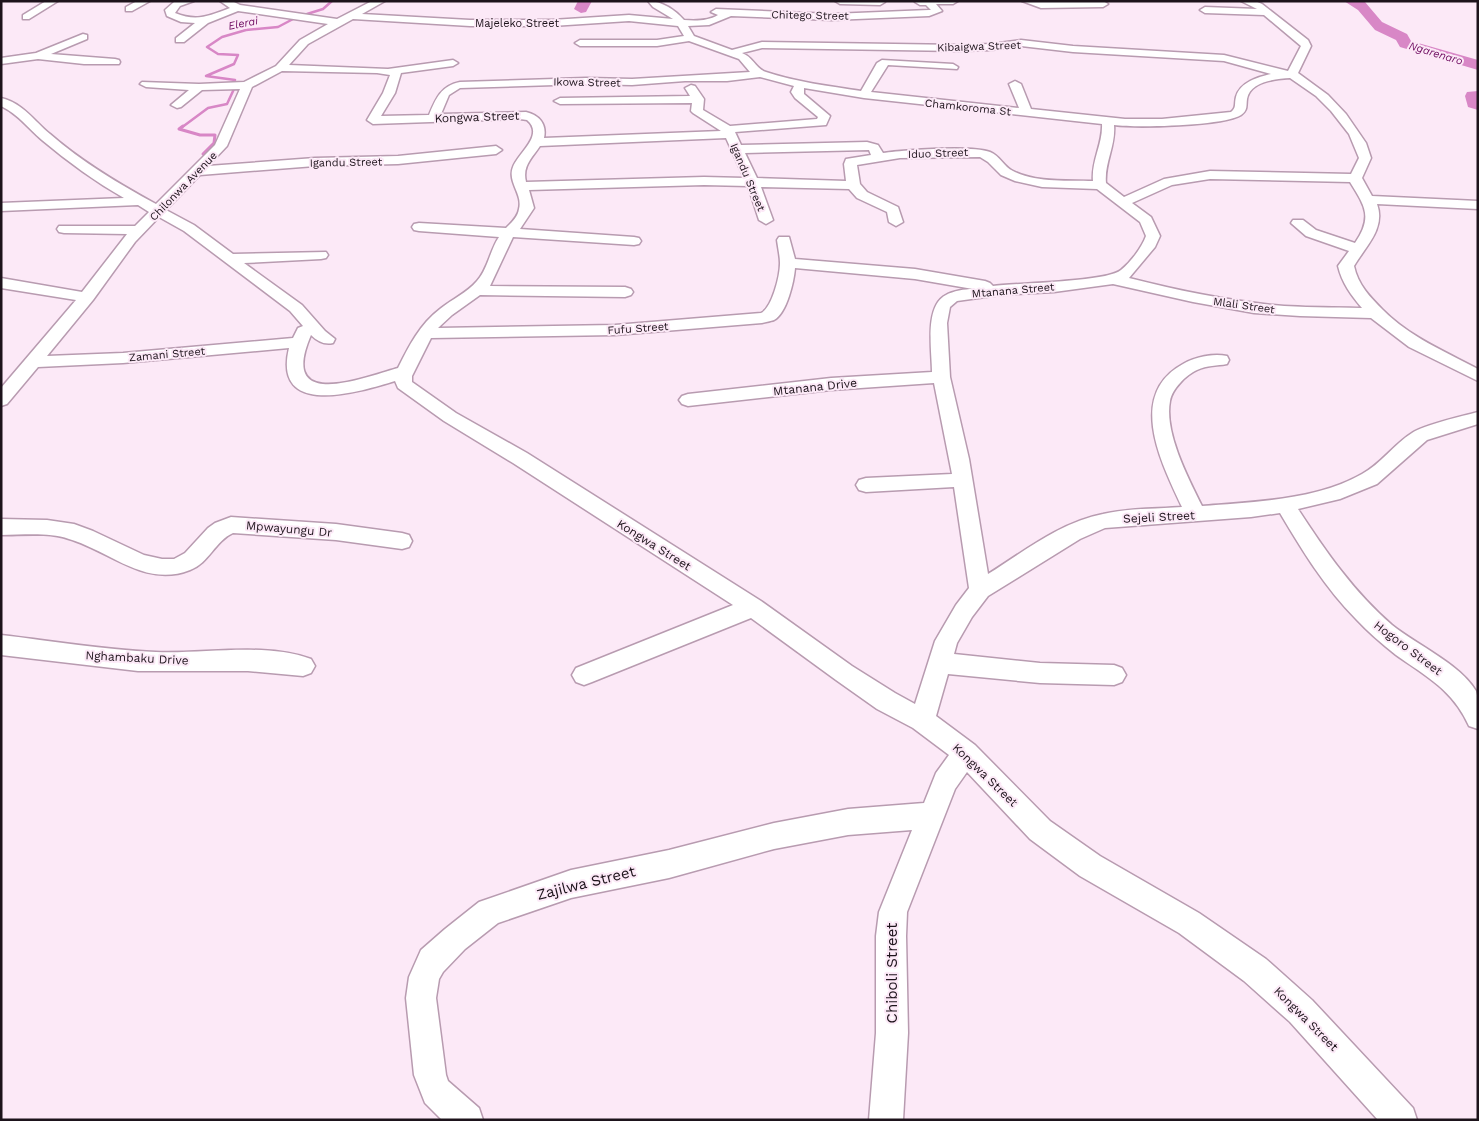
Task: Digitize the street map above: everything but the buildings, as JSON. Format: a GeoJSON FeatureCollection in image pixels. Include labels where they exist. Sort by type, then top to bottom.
{"type":"FeatureCollection","features":[{"type":"Feature","properties":{"kind":"street"},"geometry":{"type":"LineString","coordinates":[[26,17],[53,1]]}},
{"type":"Feature","properties":{"kind":"street"},"geometry":{"type":"LineString","coordinates":[[129,9],[145,1]]}},
{"type":"Feature","properties":{"kind":"street"},"geometry":{"type":"LineString","coordinates":[[189,1],[177,4],[170,10],[170,14],[184,20],[205,21]]}},
{"type":"Feature","properties":{"kind":"street"},"geometry":{"type":"LineString","coordinates":[[225,1],[237,8],[338,22]]}},
{"type":"Feature","properties":{"kind":"street"},"geometry":{"type":"LineString","coordinates":[[146,84],[200,87],[247,85],[257,78],[280,68],[304,42],[380,1]]}},
{"type":"Feature","properties":{"kind":"street"},"geometry":{"type":"LineString","coordinates":[[653,1],[655,5],[669,11],[683,24],[689,38]]}},
{"type":"Feature","properties":{"kind":"street"},"geometry":{"type":"LineString","coordinates":[[840,1],[886,2]]}},
{"type":"Feature","properties":{"kind":"street"},"geometry":{"type":"LineString","coordinates":[[910,2],[953,1]]}},
{"type":"Feature","properties":{"kind":"street"},"geometry":{"type":"LineString","coordinates":[[1027,1],[1041,5],[1103,4]]}},
{"type":"Feature","properties":{"kind":"street"},"geometry":{"type":"LineString","coordinates":[[1246,1],[1266,12],[1299,38],[1306,46],[1289,74],[1324,96],[1351,128],[1365,158],[1355,178]]}},
{"type":"Feature","properties":{"kind":"street","name":"Chitego Street"},"geometry":{"type":"LineString","coordinates":[[705,12],[832,17],[929,13],[937,11],[928,2]]}},
{"type":"Feature","properties":{"kind":"street"},"geometry":{"type":"LineString","coordinates":[[180,40],[205,21],[237,8]]}},
{"type":"Feature","properties":{"kind":"street"},"geometry":{"type":"LineString","coordinates":[[1205,10],[1266,12]]}},
{"type":"Feature","properties":{"kind":"street"},"geometry":{"type":"LineString","coordinates":[[669,11],[687,11]]}},
{"type":"Feature","properties":{"kind":"street","name":"Majeleko Street"},"geometry":{"type":"LineString","coordinates":[[350,16],[401,21],[506,24],[631,18],[683,24],[719,19],[729,13]]}},
{"type":"Feature","properties":{"kind":"street"},"geometry":{"type":"LineString","coordinates":[[38,56],[82,37]]}},
{"type":"Feature","properties":{"kind":"street"},"geometry":{"type":"LineString","coordinates":[[580,43],[657,43],[689,38],[748,61],[754,71],[760,74]]}},
{"type":"Feature","properties":{"kind":"street","name":"Kibaigwa Street"},"geometry":{"type":"LineString","coordinates":[[731,53],[762,45],[960,48],[1021,44],[1055,48],[1224,58],[1289,74]]}},
{"type":"Feature","properties":{"kind":"street"},"geometry":{"type":"LineString","coordinates":[[1,61],[38,56],[76,61],[115,62]]}},
{"type":"Feature","properties":{"kind":"street"},"geometry":{"type":"LineString","coordinates":[[748,61],[756,57],[768,56],[805,58]]}},
{"type":"Feature","properties":{"kind":"street"},"geometry":{"type":"LineString","coordinates":[[864,95],[881,65],[886,62],[953,67]]}},
{"type":"Feature","properties":{"kind":"street"},"geometry":{"type":"LineString","coordinates":[[280,68],[392,71],[453,63]]}},
{"type":"Feature","properties":{"kind":"street","name":"Kongwa Street"},"geometry":{"type":"LineString","coordinates":[[392,71],[396,74],[392,86],[372,120],[530,116],[536,121],[540,132],[509,146],[521,186],[528,200],[524,214],[499,250],[489,274],[476,290],[445,313],[426,333],[404,372],[402,380],[404,384],[450,417],[520,458],[753,607],[886,701],[922,720],[966,753],[1040,830],[1090,866],[1189,923],[1256,970],[1301,1011],[1401,1120]]}},
{"type":"Feature","properties":{"kind":"street","name":"Chamkoroma St"},"geometry":{"type":"LineString","coordinates":[[760,74],[800,84],[864,95],[1108,121],[1156,123],[1229,116],[1241,109],[1241,98],[1252,84],[1289,74]]}},
{"type":"Feature","properties":{"kind":"street","name":"Ikowa Street"},"geometry":{"type":"LineString","coordinates":[[433,118],[446,90],[460,85],[568,81],[619,83],[760,74]]}},
{"type":"Feature","properties":{"kind":"street"},"geometry":{"type":"LineString","coordinates":[[685,78],[698,99],[696,109],[699,114],[729,132]]}},
{"type":"Feature","properties":{"kind":"street","name":"Igandu Street"},"geometry":{"type":"LineString","coordinates":[[196,171],[272,164],[398,160],[509,146],[729,132],[744,127],[822,122],[824,116],[799,96],[797,92],[800,84]]}},
{"type":"Feature","properties":{"kind":"street"},"geometry":{"type":"LineString","coordinates":[[1015,84],[1027,113]]}},
{"type":"Feature","properties":{"kind":"street","name":"Chilonwa Avenue"},"geometry":{"type":"LineString","coordinates":[[1,400],[87,297],[124,247],[221,146],[247,85]]}},
{"type":"Feature","properties":{"kind":"street"},"geometry":{"type":"LineString","coordinates":[[178,105],[200,87]]}},
{"type":"Feature","properties":{"kind":"street"},"geometry":{"type":"LineString","coordinates":[[560,101],[698,99]]}},
{"type":"Feature","properties":{"kind":"street"},"geometry":{"type":"LineString","coordinates":[[1,102],[20,111],[46,136],[124,193],[189,228],[296,308],[319,334],[327,339]]}},
{"type":"Feature","properties":{"kind":"street"},"geometry":{"type":"LineString","coordinates":[[1,114],[20,111]]}},
{"type":"Feature","properties":{"kind":"street"},"geometry":{"type":"LineString","coordinates":[[471,118],[509,146]]}},
{"type":"Feature","properties":{"kind":"street"},"geometry":{"type":"LineString","coordinates":[[1100,185],[1098,168],[1108,139],[1108,121]]}},
{"type":"Feature","properties":{"kind":"street","name":"Igandu Street"},"geometry":{"type":"LineString","coordinates":[[729,132],[752,181],[766,220]]}},
{"type":"Feature","properties":{"kind":"street"},"geometry":{"type":"LineString","coordinates":[[736,149],[867,146],[874,148],[878,157]]}},
{"type":"Feature","properties":{"kind":"street","name":"Iduo Street"},"geometry":{"type":"LineString","coordinates":[[852,185],[851,162],[878,157],[981,153],[996,161],[1004,171],[1016,178],[1100,185]]}},
{"type":"Feature","properties":{"kind":"street"},"geometry":{"type":"LineString","coordinates":[[272,164],[271,172],[276,176],[309,176]]}},
{"type":"Feature","properties":{"kind":"street"},"geometry":{"type":"LineString","coordinates":[[1123,202],[1169,182],[1210,175],[1355,178]]}},
{"type":"Feature","properties":{"kind":"street"},"geometry":{"type":"LineString","coordinates":[[1355,178],[1368,200],[1373,218],[1369,230],[1348,262],[1346,272],[1358,293],[1405,338],[1478,376]]}},
{"type":"Feature","properties":{"kind":"street"},"geometry":{"type":"LineString","coordinates":[[521,186],[752,181],[852,185],[862,194],[893,210],[896,222]]}},
{"type":"Feature","properties":{"kind":"street","name":"Mtanana Street"},"geometry":{"type":"LineString","coordinates":[[980,590],[962,480],[942,377],[939,323],[942,306],[947,300],[957,296],[1000,290],[1063,286],[1113,279],[1126,274],[1150,244],[1153,236],[1146,220],[1100,185]]}},
{"type":"Feature","properties":{"kind":"street"},"geometry":{"type":"LineString","coordinates":[[1368,200],[1478,205]]}},
{"type":"Feature","properties":{"kind":"street"},"geometry":{"type":"LineString","coordinates":[[1,207],[140,201]]}},
{"type":"Feature","properties":{"kind":"street"},"geometry":{"type":"LineString","coordinates":[[1298,223],[1316,235],[1358,249]]}},
{"type":"Feature","properties":{"kind":"street"},"geometry":{"type":"LineString","coordinates":[[419,226],[634,241]]}},
{"type":"Feature","properties":{"kind":"street"},"geometry":{"type":"LineString","coordinates":[[64,229],[140,230]]}},
{"type":"Feature","properties":{"kind":"street","name":"Fufu Street"},"geometry":{"type":"LineString","coordinates":[[426,333],[616,330],[762,318],[772,314],[775,310],[786,280],[788,263],[784,240]]}},
{"type":"Feature","properties":{"kind":"street"},"geometry":{"type":"LineString","coordinates":[[228,259],[321,255]]}},
{"type":"Feature","properties":{"kind":"street"},"geometry":{"type":"LineString","coordinates":[[788,263],[915,274],[968,282],[1000,290]]}},
{"type":"Feature","properties":{"kind":"street","name":"Mlali Street"},"geometry":{"type":"LineString","coordinates":[[1113,279],[1202,299],[1245,306],[1304,312],[1377,313]]}},
{"type":"Feature","properties":{"kind":"street"},"geometry":{"type":"LineString","coordinates":[[1,283],[87,297]]}},
{"type":"Feature","properties":{"kind":"street"},"geometry":{"type":"LineString","coordinates":[[476,290],[625,292]]}},
{"type":"Feature","properties":{"kind":"street"},"geometry":{"type":"LineString","coordinates":[[308,321],[299,342],[295,374],[301,385],[318,390],[347,388],[404,372]]}},
{"type":"Feature","properties":{"kind":"street","name":"Zamani Street"},"geometry":{"type":"LineString","coordinates":[[34,362],[123,358],[299,342]]}},
{"type":"Feature","properties":{"kind":"street"},"geometry":{"type":"LineString","coordinates":[[1196,514],[1178,478],[1172,461],[1162,423],[1161,400],[1165,390],[1189,367],[1208,361],[1221,360]]}},
{"type":"Feature","properties":{"kind":"street","name":"Mtanana Drive"},"geometry":{"type":"LineString","coordinates":[[688,400],[831,384],[942,377]]}},
{"type":"Feature","properties":{"kind":"street","name":"Sejeli Street"},"geometry":{"type":"LineString","coordinates":[[922,720],[946,641],[980,590],[1051,545],[1092,525],[1119,519],[1225,513],[1285,505],[1333,494],[1361,484],[1376,476],[1416,438],[1478,418]]}},
{"type":"Feature","properties":{"kind":"street"},"geometry":{"type":"LineString","coordinates":[[866,485],[962,480]]}},
{"type":"Feature","properties":{"kind":"street","name":"Hogoro Street"},"geometry":{"type":"LineString","coordinates":[[1285,505],[1318,557],[1349,598],[1390,637],[1454,683],[1468,698],[1478,718]]}},
{"type":"Feature","properties":{"kind":"street","name":"Mpwayungu Dr"},"geometry":{"type":"LineString","coordinates":[[1,527],[50,527],[65,530],[88,538],[141,563],[162,568],[171,568],[189,563],[195,559],[219,530],[231,525],[336,532],[402,541]]}},
{"type":"Feature","properties":{"kind":"street"},"geometry":{"type":"LineString","coordinates":[[584,675],[753,607]]}},
{"type":"Feature","properties":{"kind":"street","name":"Nghambaku Drive"},"geometry":{"type":"LineString","coordinates":[[1,645],[66,654],[142,661],[258,660],[303,666]]}},
{"type":"Feature","properties":{"kind":"street"},"geometry":{"type":"LineString","coordinates":[[938,664],[1032,673],[1114,675]]}},
{"type":"Feature","properties":{"kind":"street","name":"Chiboli Street"},"geometry":{"type":"LineString","coordinates":[[886,1120],[892,1033],[891,936],[893,912],[945,782],[966,753]]}},
{"type":"Feature","properties":{"kind":"street","name":"Zajilwa Street"},"geometry":{"type":"LineString","coordinates":[[467,1120],[436,1092],[430,1075],[421,998],[424,977],[432,961],[489,912],[571,884],[668,864],[774,836],[848,822],[931,815]]}},
{"type":"Feature","properties":{"kind":"waterway"},"geometry":{"type":"LineString","coordinates":[[307,14],[323,9],[332,1]]}},
{"type":"Feature","properties":{"kind":"waterway"},"geometry":{"type":"LineString","coordinates":[[581,9],[585,1]]}},
{"type":"Feature","properties":{"kind":"waterway","name":"Ngarenaro"},"geometry":{"type":"LineString","coordinates":[[1351,1],[1362,7],[1380,27],[1402,37],[1405,44],[1478,65]]}},
{"type":"Feature","properties":{"kind":"waterway","name":"Elerai"},"geometry":{"type":"LineString","coordinates":[[234,83],[235,80],[206,76],[234,64],[238,55],[218,54],[207,47],[222,37],[246,30],[278,27],[295,18]]}},
{"type":"Feature","properties":{"kind":"waterway"},"geometry":{"type":"LineString","coordinates":[[181,128],[208,108],[227,104],[234,89]]}},
{"type":"Feature","properties":{"kind":"waterway","name":"Ngarenaro"},"geometry":{"type":"LineString","coordinates":[[1478,96],[1473,96],[1474,103],[1478,105]]}},
{"type":"Feature","properties":{"kind":"waterway"},"geometry":{"type":"LineString","coordinates":[[183,126],[179,129],[200,135],[215,135],[214,143],[203,154]]}}]}
